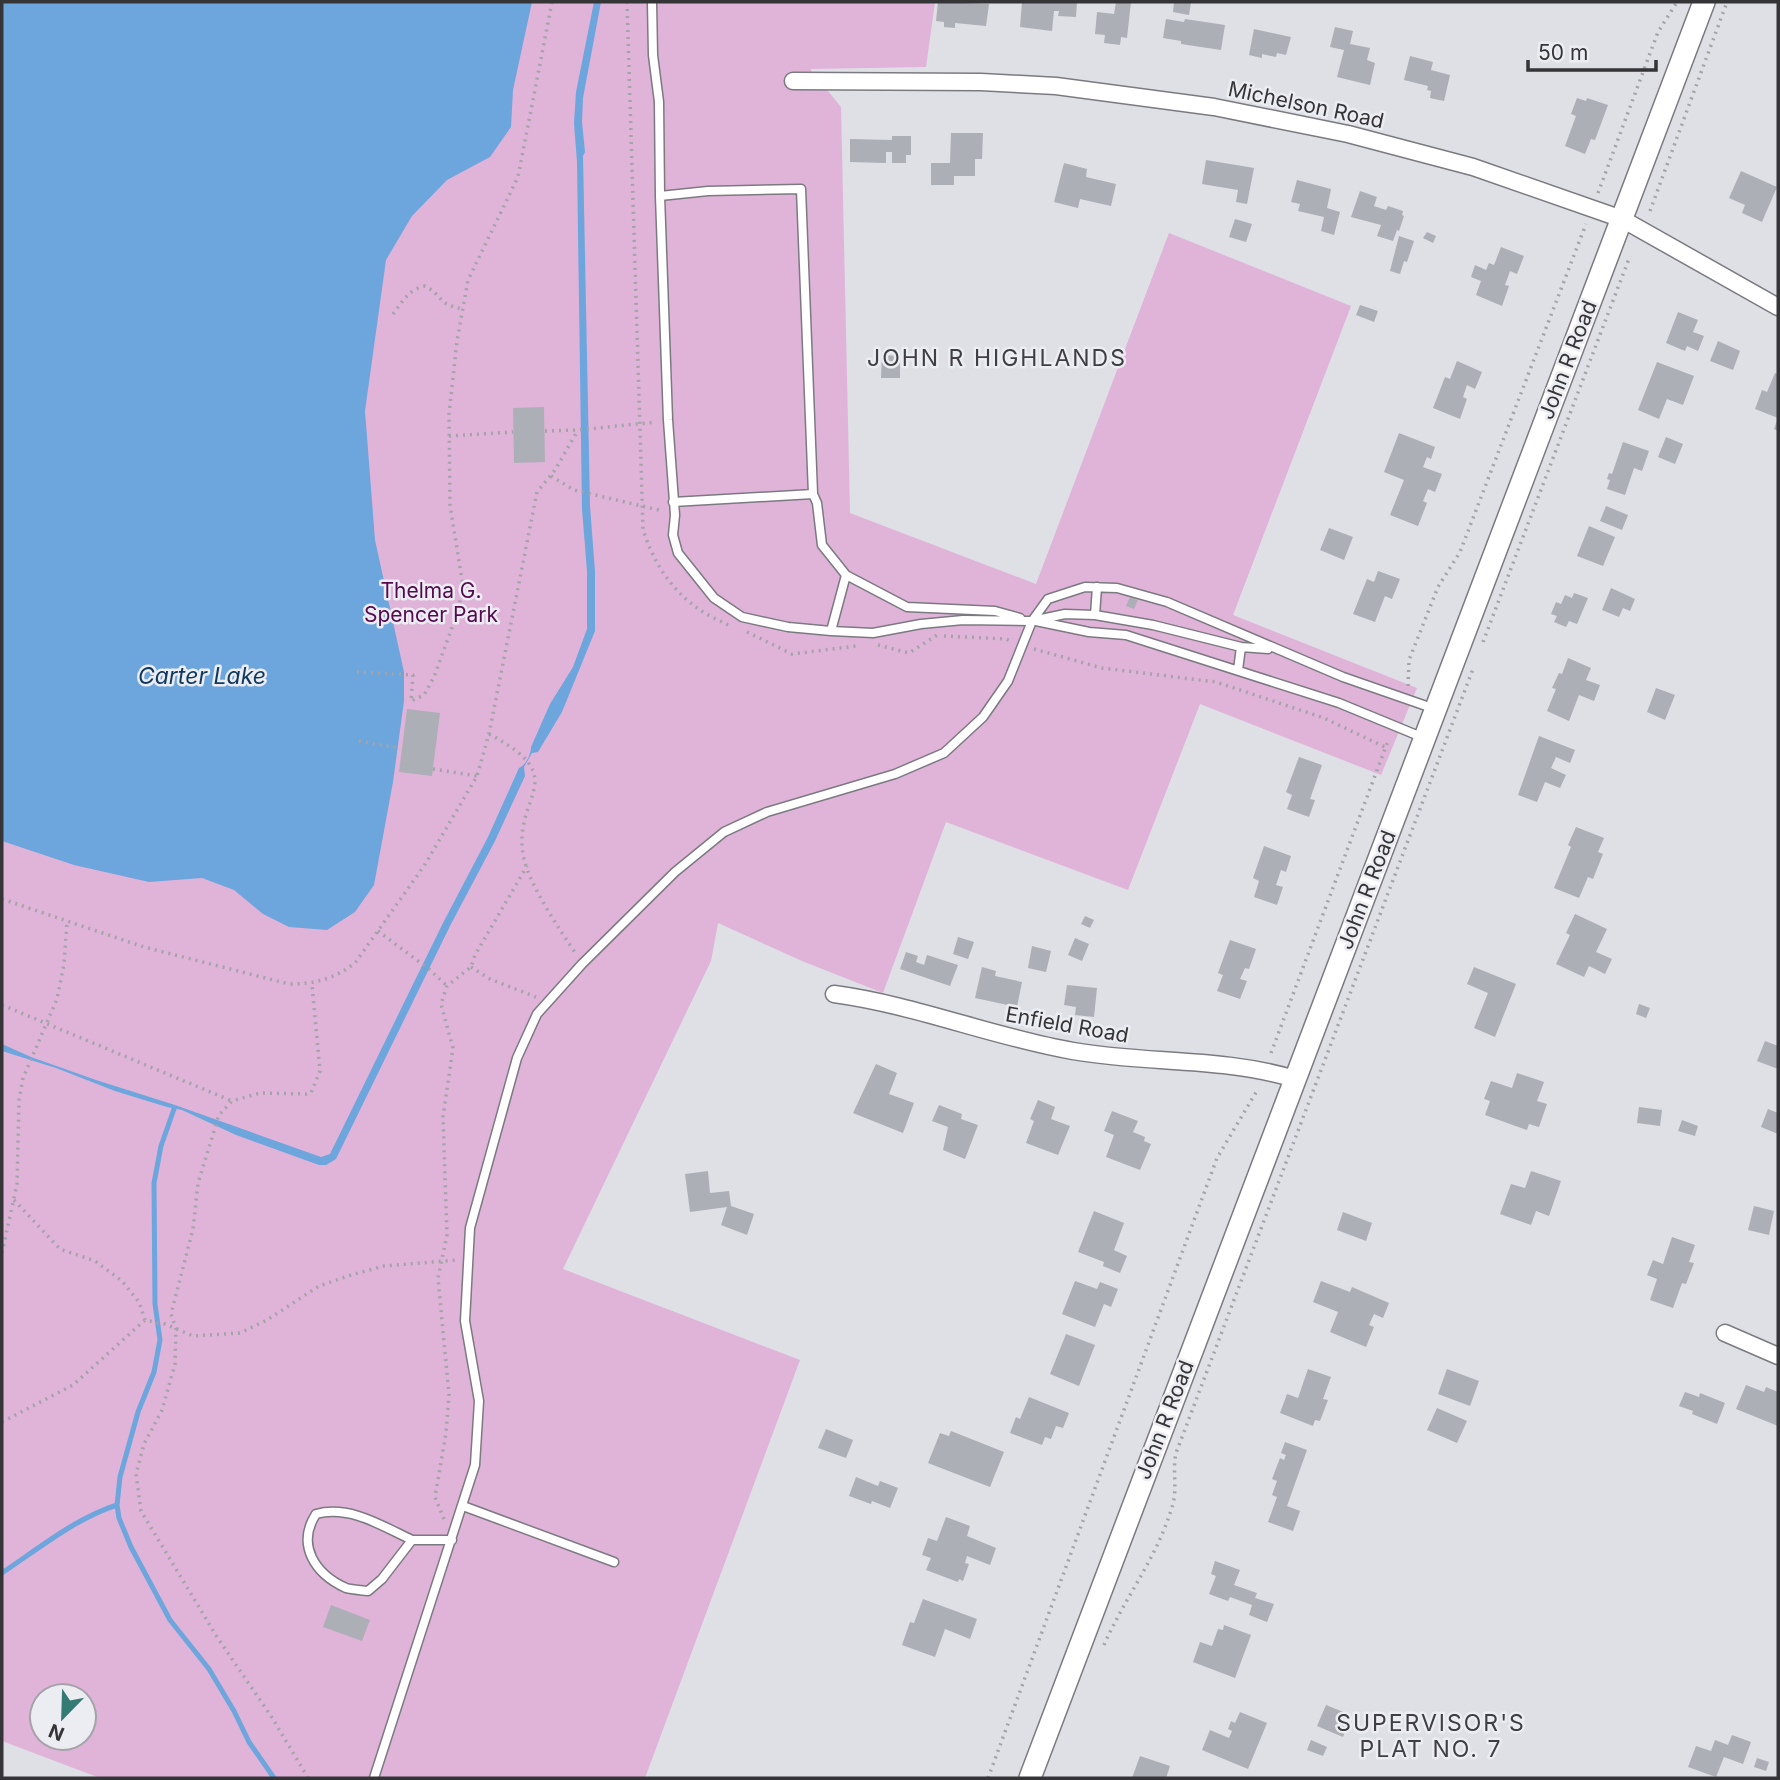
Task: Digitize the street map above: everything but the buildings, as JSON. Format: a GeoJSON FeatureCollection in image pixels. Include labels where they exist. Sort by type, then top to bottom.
{"type":"FeatureCollection","features":[{"type":"Feature","properties":{"kind":"main road","name":"John R Road"},"geometry":{"type":"LineString","coordinates":[[1030,1778],[1704,2]]}},
{"type":"Feature","properties":{"kind":"street","name":"Michelson Road"},"geometry":{"type":"LineString","coordinates":[[793,80],[1019,83],[1214,107],[1293,121],[1448,160],[1537,187],[1622,219],[1778,307]]}},
{"type":"Feature","properties":{"kind":"street","name":"Enfield Road"},"geometry":{"type":"LineString","coordinates":[[834,993],[892,1004],[1022,1041],[1074,1052],[1245,1066],[1295,1079]]}},
{"type":"Feature","properties":{"kind":"street"},"geometry":{"type":"LineString","coordinates":[[1725,1333],[1778,1356]]}},
{"type":"Feature","properties":{"kind":"lane"},"geometry":{"type":"LineString","coordinates":[[652,2],[653,55],[659,102],[668,420],[675,514],[673,535],[678,553],[715,598],[742,617],[831,631],[873,633],[962,620],[1032,621],[1065,614],[1095,615],[1153,625],[1241,648],[1277,650]]}},
{"type":"Feature","properties":{"kind":"lane"},"geometry":{"type":"LineString","coordinates":[[660,197],[708,191],[801,189],[813,494],[817,503],[822,545],[846,575],[907,607],[995,611],[1089,632],[1126,635],[1339,703],[1424,738]]}},
{"type":"Feature","properties":{"kind":"lane"},"geometry":{"type":"LineString","coordinates":[[673,502],[813,494]]}},
{"type":"Feature","properties":{"kind":"lane"},"geometry":{"type":"LineString","coordinates":[[831,631],[846,575]]}},
{"type":"Feature","properties":{"kind":"lane"},"geometry":{"type":"LineString","coordinates":[[374,1778],[475,1465],[479,1401],[465,1321],[470,1228],[517,1058],[537,1014],[582,964],[676,872],[724,832],[767,812],[895,774],[944,752],[983,716],[1008,681],[1032,621],[1048,599],[1085,587],[1116,588],[1167,602],[1343,677],[1435,709]]}},
{"type":"Feature","properties":{"kind":"lane"},"geometry":{"type":"LineString","coordinates":[[1095,615],[1097,587]]}},
{"type":"Feature","properties":{"kind":"lane"},"geometry":{"type":"LineString","coordinates":[[1238,670],[1241,648]]}},
{"type":"Feature","properties":{"kind":"lane"},"geometry":{"type":"LineString","coordinates":[[463,1506],[614,1562]]}},
{"type":"Feature","properties":{"kind":"lane"},"geometry":{"type":"LineString","coordinates":[[412,1540],[382,1579],[368,1591],[348,1589],[325,1574],[310,1555],[305,1537],[308,1525],[316,1514],[331,1510],[364,1517],[412,1540],[452,1540]]}},
{"type":"Feature","properties":{"kind":"path"},"geometry":{"type":"LineString","coordinates":[[357,672],[413,675],[411,701],[424,695],[434,677],[458,611],[463,586],[450,505],[449,436],[457,341],[468,280],[518,177],[552,2]]}},
{"type":"Feature","properties":{"kind":"path"},"geometry":{"type":"LineString","coordinates":[[627,2],[643,529],[650,552],[669,580],[696,607],[733,627]]}},
{"type":"Feature","properties":{"kind":"path"},"geometry":{"type":"LineString","coordinates":[[1597,194],[1658,32],[1677,2]]}},
{"type":"Feature","properties":{"kind":"path"},"geometry":{"type":"LineString","coordinates":[[1650,211],[1727,2]]}},
{"type":"Feature","properties":{"kind":"path"},"geometry":{"type":"LineString","coordinates":[[1408,686],[1409,660],[1438,587],[1460,552],[1587,222]]}},
{"type":"Feature","properties":{"kind":"path"},"geometry":{"type":"LineString","coordinates":[[1482,646],[1630,256]]}},
{"type":"Feature","properties":{"kind":"path"},"geometry":{"type":"LineString","coordinates":[[393,314],[414,289],[425,286],[442,302],[463,309]]}},
{"type":"Feature","properties":{"kind":"path"},"geometry":{"type":"LineString","coordinates":[[545,431],[640,425],[668,420]]}},
{"type":"Feature","properties":{"kind":"path"},"geometry":{"type":"LineString","coordinates":[[2,899],[144,947],[289,984],[312,984],[343,972],[355,963],[424,866],[477,776],[489,734],[537,492],[551,475],[578,430]]}},
{"type":"Feature","properties":{"kind":"path"},"geometry":{"type":"LineString","coordinates":[[449,436],[513,432]]}},
{"type":"Feature","properties":{"kind":"path"},"geometry":{"type":"LineString","coordinates":[[551,475],[574,490],[675,514]]}},
{"type":"Feature","properties":{"kind":"path"},"geometry":{"type":"LineString","coordinates":[[742,631],[792,654],[864,645]]}},
{"type":"Feature","properties":{"kind":"path"},"geometry":{"type":"LineString","coordinates":[[875,645],[909,653],[937,635],[1006,639],[1102,667],[1216,682],[1324,718],[1385,747]]}},
{"type":"Feature","properties":{"kind":"path"},"geometry":{"type":"LineString","coordinates":[[1104,1645],[1116,1618],[1145,1572],[1172,1510],[1175,1498],[1173,1466],[1176,1453],[1477,659]]}},
{"type":"Feature","properties":{"kind":"path"},"geometry":{"type":"LineString","coordinates":[[489,734],[506,743],[533,767],[535,787],[521,838],[527,866],[582,964]]}},
{"type":"Feature","properties":{"kind":"path"},"geometry":{"type":"LineString","coordinates":[[359,741],[399,748]]}},
{"type":"Feature","properties":{"kind":"path"},"geometry":{"type":"LineString","coordinates":[[1271,1053],[1388,741]]}},
{"type":"Feature","properties":{"kind":"path"},"geometry":{"type":"LineString","coordinates":[[433,769],[477,776]]}},
{"type":"Feature","properties":{"kind":"path"},"geometry":{"type":"LineString","coordinates":[[452,1540],[435,1497],[446,1433],[449,1395],[438,1278],[447,1235],[443,1117],[453,1048],[441,1004],[447,986],[471,968],[475,955],[527,866]]}},
{"type":"Feature","properties":{"kind":"path"},"geometry":{"type":"LineString","coordinates":[[2,1253],[17,1184],[19,1100],[23,1078],[57,999],[64,964],[66,922]]}},
{"type":"Feature","properties":{"kind":"path"},"geometry":{"type":"LineString","coordinates":[[378,931],[447,986]]}},
{"type":"Feature","properties":{"kind":"path"},"geometry":{"type":"LineString","coordinates":[[471,968],[490,979],[547,1002]]}},
{"type":"Feature","properties":{"kind":"path"},"geometry":{"type":"LineString","coordinates":[[309,1778],[217,1637],[141,1511],[136,1474],[144,1444],[162,1410],[175,1364],[176,1329],[171,1314],[193,1229],[198,1183],[219,1115],[232,1101],[260,1093],[311,1093],[320,1071],[312,984]]}},
{"type":"Feature","properties":{"kind":"path"},"geometry":{"type":"LineString","coordinates":[[2,1005],[232,1101]]}},
{"type":"Feature","properties":{"kind":"path"},"geometry":{"type":"LineString","coordinates":[[988,1778],[1217,1158],[1258,1088]]}},
{"type":"Feature","properties":{"kind":"path"},"geometry":{"type":"LineString","coordinates":[[14,1199],[60,1249],[95,1261],[122,1281],[138,1302],[146,1320]]}},
{"type":"Feature","properties":{"kind":"path"},"geometry":{"type":"LineString","coordinates":[[146,1320],[165,1324],[193,1336],[240,1333],[267,1320],[319,1286],[351,1275],[384,1266],[467,1259]]}},
{"type":"Feature","properties":{"kind":"path"},"geometry":{"type":"LineString","coordinates":[[2,1422],[73,1385],[146,1320]]}},
{"type":"Feature","properties":{"kind":"green space","name":"Thelma G. Spencer Park"},"geometry":{"type":"Polygon","coordinates":[[[2,2],[935,2],[926,67],[810,69],[841,107],[850,513],[1036,584],[1169,233],[1351,306],[1233,615],[1417,688],[1381,775],[1200,704],[1128,890],[946,822],[883,993],[802,961],[718,923],[711,961],[563,1269],[800,1360],[645,1778],[100,1778],[31,1752],[98,1752],[98,1682],[28,1682],[28,1751],[2,1741],[2,2]]]}},
{"type":"Feature","properties":{"kind":"water","name":"Carter Lake"},"geometry":{"type":"Polygon","coordinates":[[[2,2],[532,2],[513,90],[511,127],[490,157],[447,180],[412,216],[386,260],[365,411],[375,540],[404,672],[404,701],[393,782],[374,885],[355,912],[327,930],[289,927],[263,914],[234,890],[202,878],[149,882],[74,865],[2,841],[2,2]]]}},
{"type":"Feature","properties":{"kind":"water"},"geometry":{"type":"Polygon","coordinates":[[[594,2],[601,2],[583,98],[582,122],[585,152],[590,506],[595,571],[595,631],[562,712],[538,752],[532,753],[524,767],[525,776],[495,841],[450,926],[336,1159],[326,1165],[319,1165],[236,1135],[182,1110],[115,1091],[2,1051],[2,1044],[31,1057],[321,1157],[330,1154],[488,837],[519,768],[528,759],[550,704],[573,667],[587,629],[574,123],[576,92],[594,2]]]}},
{"type":"Feature","properties":{"kind":"waterway"},"geometry":{"type":"LineString","coordinates":[[174,1109],[161,1146],[154,1183],[155,1304],[160,1340],[154,1372],[138,1412],[120,1477],[117,1505],[119,1518],[131,1547],[170,1620],[209,1669],[249,1742],[274,1778]]}},
{"type":"Feature","properties":{"kind":"waterway"},"geometry":{"type":"LineString","coordinates":[[2,1573],[72,1526],[117,1505]]}},
{"type":"Feature","properties":{"kind":"district","name":"JOHN R HIGHLANDS"},"geometry":{"type":"Point","coordinates":[997,358]}},
{"type":"Feature","properties":{"kind":"district","name":"SUPERVISOR'S PLAT NO. 7"},"geometry":{"type":"Point","coordinates":[1431,1736]}}]}
